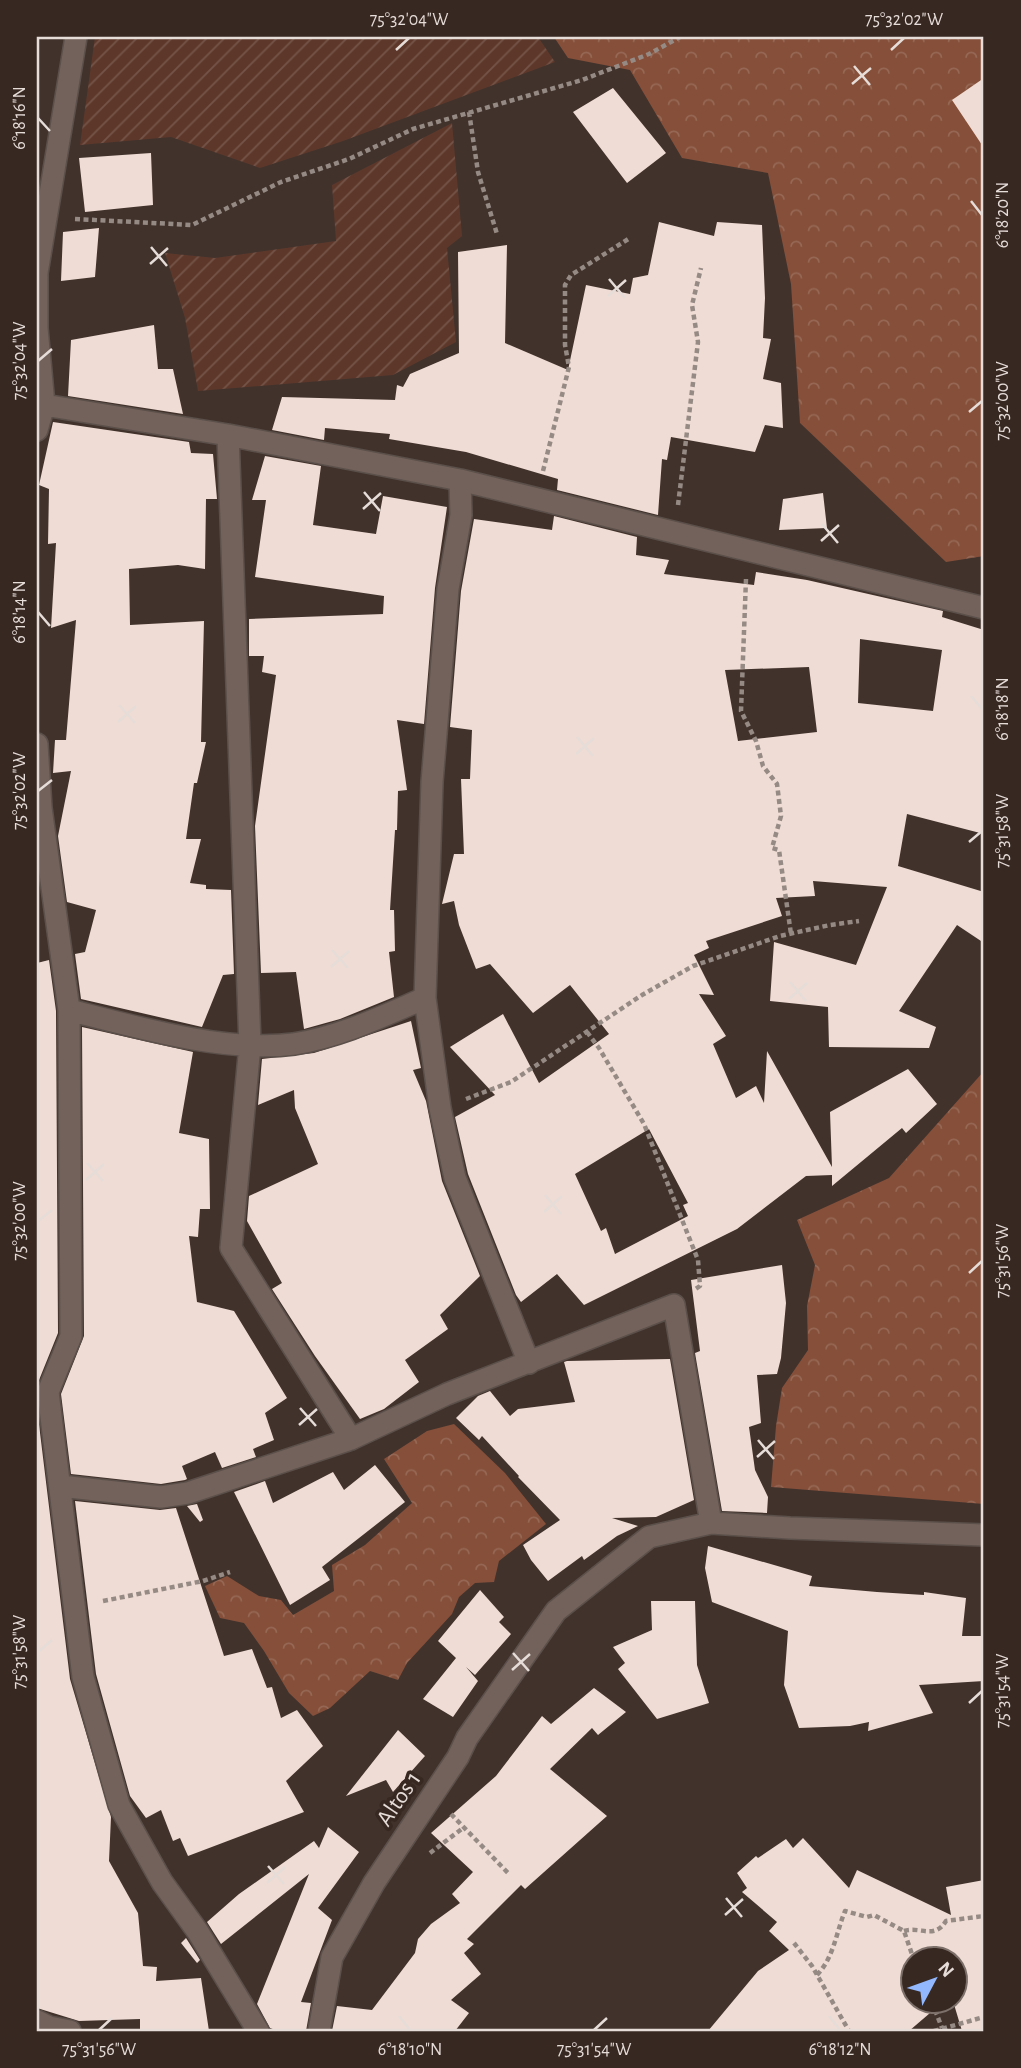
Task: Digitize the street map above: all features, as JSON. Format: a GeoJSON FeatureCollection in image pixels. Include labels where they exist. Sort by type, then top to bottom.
{"type":"FeatureCollection","features":[{"type":"Feature","properties":{"kind":"street"},"geometry":{"type":"LineString","coordinates":[[37,430],[44,405],[37,328],[37,273],[76,37]]}},
{"type":"Feature","properties":{"kind":"street"},"geometry":{"type":"LineString","coordinates":[[44,405],[228,435],[460,480],[984,608]]}},
{"type":"Feature","properties":{"kind":"street"},"geometry":{"type":"LineString","coordinates":[[228,435],[250,1045],[231,1248],[351,1439]]}},
{"type":"Feature","properties":{"kind":"street"},"geometry":{"type":"LineString","coordinates":[[460,480],[461,515],[448,589],[432,782],[425,998],[440,1108],[455,1178],[530,1363]]}},
{"type":"Feature","properties":{"kind":"street"},"geometry":{"type":"LineString","coordinates":[[37,744],[41,808],[69,1010],[71,1336],[48,1392],[83,1677],[119,1805],[162,1882],[198,1932],[258,2031]]}},
{"type":"Feature","properties":{"kind":"street"},"geometry":{"type":"LineString","coordinates":[[69,1010],[164,1034],[250,1045],[295,1044],[356,1028],[425,998]]}},
{"type":"Feature","properties":{"kind":"street"},"geometry":{"type":"LineString","coordinates":[[60,1486],[162,1497],[188,1493],[351,1439],[447,1394],[674,1305],[711,1523]]}},
{"type":"Feature","properties":{"kind":"street","name":"Altos 1"},"geometry":{"type":"LineString","coordinates":[[319,2031],[332,1957],[374,1883],[458,1757],[467,1738],[556,1611],[649,1537],[711,1523],[984,1535]]}},
{"type":"Feature","properties":{"kind":"path"},"geometry":{"type":"LineString","coordinates":[[47,216],[115,223],[192,225],[281,182],[349,159],[413,129],[582,80],[649,54],[680,37]]}},
{"type":"Feature","properties":{"kind":"path"},"geometry":{"type":"LineString","coordinates":[[469,112],[478,172],[497,234]]}},
{"type":"Feature","properties":{"kind":"path"},"geometry":{"type":"LineString","coordinates":[[537,499],[569,367],[565,345],[565,285],[571,275],[630,237]]}},
{"type":"Feature","properties":{"kind":"path"},"geometry":{"type":"LineString","coordinates":[[675,534],[698,342],[692,305],[701,268]]}},
{"type":"Feature","properties":{"kind":"path"},"geometry":{"type":"LineString","coordinates":[[747,551],[741,711],[756,741],[763,766],[777,784],[781,816],[772,848],[779,850],[791,934]]}},
{"type":"Feature","properties":{"kind":"path"},"geometry":{"type":"LineString","coordinates":[[440,1108],[511,1082],[642,996],[693,966],[791,934],[859,921]]}},
{"type":"Feature","properties":{"kind":"path"},"geometry":{"type":"LineString","coordinates":[[587,1032],[600,1048],[644,1124],[698,1260],[700,1286],[674,1305]]}},
{"type":"Feature","properties":{"kind":"path"},"geometry":{"type":"LineString","coordinates":[[74,1603],[151,1592],[230,1572]]}},
{"type":"Feature","properties":{"kind":"path"},"geometry":{"type":"LineString","coordinates":[[431,1798],[455,1818],[509,1874]]}},
{"type":"Feature","properties":{"kind":"path"},"geometry":{"type":"LineString","coordinates":[[817,1975],[825,1967],[845,1911],[867,1917],[874,1915],[905,1931],[910,1946]]}},
{"type":"Feature","properties":{"kind":"path"},"geometry":{"type":"LineString","coordinates":[[905,1931],[913,1928],[930,1933],[942,1928],[946,1921],[984,1916]]}},
{"type":"Feature","properties":{"kind":"path"},"geometry":{"type":"LineString","coordinates":[[794,1943],[817,1975],[848,2029],[839,2031]]}},
{"type":"Feature","properties":{"kind":"path"},"geometry":{"type":"LineString","coordinates":[[938,2016],[942,2028]]}},
{"type":"Feature","properties":{"kind":"path"},"geometry":{"type":"LineString","coordinates":[[934,2031],[984,2017]]}},
{"type":"Feature","properties":{"kind":"green space"},"geometry":{"type":"Polygon","coordinates":[[[554,37],[984,37],[984,556],[946,562],[800,423],[791,284],[768,173],[682,158],[630,70],[568,58],[554,37]]]}},
{"type":"Feature","properties":{"kind":"green space"},"geometry":{"type":"Polygon","coordinates":[[[984,1071],[984,1504],[771,1487],[782,1388],[808,1350],[807,1306],[815,1265],[797,1220],[889,1178],[984,1071]]]}},
{"type":"Feature","properties":{"kind":"green space"},"geometry":{"type":"Polygon","coordinates":[[[454,1424],[505,1473],[546,1524],[499,1561],[494,1582],[475,1583],[459,1597],[452,1614],[407,1663],[398,1680],[370,1671],[330,1708],[313,1716],[289,1693],[244,1623],[220,1618],[205,1586],[227,1576],[259,1596],[281,1600],[293,1615],[334,1591],[332,1565],[365,1545],[412,1503],[384,1459],[427,1431],[454,1424]]]}},
{"type":"Feature","properties":{"kind":"shaded area"},"geometry":{"type":"Polygon","coordinates":[[[95,37],[538,37],[555,62],[343,141],[260,168],[171,137],[80,145],[95,37]]]}},
{"type":"Feature","properties":{"kind":"shaded area"},"geometry":{"type":"Polygon","coordinates":[[[452,123],[462,236],[447,248],[456,342],[393,375],[198,391],[185,318],[165,253],[215,258],[336,241],[332,185],[452,123]]]}},
{"type":"Feature","properties":{"kind":"building"},"geometry":{"type":"Polygon","coordinates":[[[984,78],[984,148],[952,100],[984,78]]]}},
{"type":"Feature","properties":{"kind":"building"},"geometry":{"type":"Polygon","coordinates":[[[613,88],[666,153],[627,183],[573,112],[613,88]]]}},
{"type":"Feature","properties":{"kind":"building"},"geometry":{"type":"Polygon","coordinates":[[[151,153],[153,205],[85,212],[79,158],[151,153]]]}},
{"type":"Feature","properties":{"kind":"building"},"geometry":{"type":"Polygon","coordinates":[[[659,222],[714,236],[717,222],[762,225],[765,298],[763,338],[771,339],[763,379],[781,383],[783,428],[765,425],[755,452],[671,437],[667,460],[662,459],[658,515],[557,490],[558,479],[466,452],[389,439],[390,434],[325,428],[324,440],[272,430],[282,397],[395,400],[397,385],[403,387],[410,374],[459,353],[458,252],[507,245],[505,343],[568,370],[586,285],[630,294],[633,278],[648,275],[659,222]]]}},
{"type":"Feature","properties":{"kind":"building"},"geometry":{"type":"Polygon","coordinates":[[[99,228],[95,277],[61,281],[63,232],[99,228]]]}},
{"type":"Feature","properties":{"kind":"building"},"geometry":{"type":"Polygon","coordinates":[[[154,325],[158,369],[173,369],[183,414],[68,396],[71,340],[154,325]]]}},
{"type":"Feature","properties":{"kind":"building"},"geometry":{"type":"Polygon","coordinates":[[[53,422],[189,442],[191,453],[213,454],[217,499],[206,499],[205,569],[178,565],[129,569],[130,625],[204,621],[201,742],[206,742],[197,783],[194,783],[186,839],[201,839],[190,883],[206,885],[206,889],[231,890],[234,974],[223,975],[202,1027],[81,999],[75,954],[85,952],[96,910],[67,902],[58,836],[71,771],[53,773],[55,740],[66,740],[76,620],[51,628],[56,543],[48,544],[49,489],[39,485],[53,422]]]}},
{"type":"Feature","properties":{"kind":"building"},"geometry":{"type":"Polygon","coordinates":[[[265,456],[321,466],[313,525],[376,534],[383,496],[447,507],[435,588],[424,724],[397,720],[407,790],[398,791],[395,830],[390,910],[394,910],[395,951],[389,952],[394,997],[340,1019],[304,1029],[296,972],[261,973],[255,826],[276,675],[262,672],[264,656],[249,656],[249,619],[383,614],[384,596],[255,577],[266,500],[252,500],[265,456]]]}},
{"type":"Feature","properties":{"kind":"building"},"geometry":{"type":"Polygon","coordinates":[[[823,493],[827,528],[779,530],[783,499],[823,493]]]}},
{"type":"Feature","properties":{"kind":"building"},"geometry":{"type":"Polygon","coordinates":[[[554,516],[637,537],[636,555],[669,560],[664,574],[754,585],[756,572],[807,580],[943,611],[942,617],[984,630],[984,834],[907,814],[898,866],[984,892],[984,943],[957,925],[899,1011],[936,1027],[929,1048],[829,1047],[828,1007],[770,1001],[774,942],[856,965],[887,887],[813,881],[815,896],[776,898],[782,916],[706,941],[709,948],[694,955],[714,995],[699,994],[726,1036],[713,1044],[736,1098],[756,1086],[764,1103],[767,1051],[832,1167],[830,1112],[908,1069],[937,1104],[906,1133],[902,1128],[832,1186],[832,1175],[806,1176],[737,1229],[584,1305],[557,1274],[521,1302],[516,1295],[468,1174],[455,1117],[495,1095],[450,1047],[503,1014],[539,1083],[609,1034],[570,985],[533,1013],[490,964],[476,969],[459,925],[454,901],[442,904],[454,854],[464,854],[461,779],[470,779],[472,730],[450,727],[461,591],[474,519],[552,530],[554,516]],[[860,639],[858,703],[933,711],[942,650],[860,639]],[[809,667],[725,670],[738,741],[817,732],[809,667]],[[649,1129],[575,1174],[601,1231],[606,1228],[615,1254],[688,1216],[683,1205],[688,1203],[649,1129]]]}},
{"type":"Feature","properties":{"kind":"building"},"geometry":{"type":"Polygon","coordinates":[[[49,960],[56,1011],[58,1333],[37,1385],[37,963],[49,960]]]}},
{"type":"Feature","properties":{"kind":"building"},"geometry":{"type":"Polygon","coordinates":[[[411,1021],[421,1068],[413,1070],[426,1101],[442,1181],[480,1276],[440,1315],[448,1329],[405,1360],[419,1382],[384,1409],[360,1419],[272,1289],[282,1283],[247,1221],[249,1196],[318,1164],[295,1108],[294,1090],[258,1105],[262,1059],[314,1053],[411,1021]]]}},
{"type":"Feature","properties":{"kind":"building"},"geometry":{"type":"Polygon","coordinates":[[[82,1027],[193,1052],[179,1133],[209,1139],[210,1209],[200,1209],[198,1237],[189,1236],[197,1302],[234,1311],[287,1398],[265,1413],[274,1440],[253,1449],[256,1457],[222,1468],[215,1452],[182,1466],[187,1479],[185,1480],[161,1484],[71,1474],[61,1394],[84,1336],[82,1027]]]}},
{"type":"Feature","properties":{"kind":"building"},"geometry":{"type":"Polygon","coordinates":[[[782,1265],[786,1303],[781,1358],[777,1374],[757,1375],[761,1423],[749,1427],[755,1470],[768,1497],[767,1513],[722,1511],[695,1353],[700,1351],[691,1280],[782,1265]]]}},
{"type":"Feature","properties":{"kind":"building"},"geometry":{"type":"Polygon","coordinates":[[[670,1359],[694,1500],[656,1517],[612,1518],[638,1526],[617,1536],[584,1560],[582,1556],[548,1581],[523,1545],[560,1520],[482,1436],[479,1440],[456,1418],[478,1396],[490,1391],[510,1416],[518,1409],[575,1402],[564,1362],[567,1361],[670,1359]]]}},
{"type":"Feature","properties":{"kind":"building"},"geometry":{"type":"Polygon","coordinates":[[[37,1408],[70,1679],[111,1817],[109,1861],[138,1913],[143,1966],[157,1967],[156,1981],[201,1978],[209,2031],[140,2031],[140,2019],[79,2021],[37,2008],[37,1408]]]}},
{"type":"Feature","properties":{"kind":"building"},"geometry":{"type":"Polygon","coordinates":[[[375,1465],[405,1502],[322,1567],[330,1580],[290,1605],[234,1492],[265,1481],[273,1503],[333,1472],[344,1490],[375,1465]]]}},
{"type":"Feature","properties":{"kind":"building"},"geometry":{"type":"Polygon","coordinates":[[[75,1501],[160,1510],[176,1508],[224,1656],[252,1649],[267,1688],[272,1687],[281,1718],[297,1710],[323,1746],[286,1781],[304,1812],[188,1856],[180,1838],[173,1841],[161,1810],[146,1818],[130,1796],[96,1674],[75,1501]]]}},
{"type":"Feature","properties":{"kind":"building"},"geometry":{"type":"Polygon","coordinates":[[[197,1504],[203,1520],[200,1522],[187,1506],[197,1504]]]}},
{"type":"Feature","properties":{"kind":"building"},"geometry":{"type":"Polygon","coordinates":[[[708,1546],[812,1576],[809,1586],[924,1595],[924,1592],[966,1598],[962,1636],[984,1636],[984,1681],[919,1685],[933,1713],[868,1731],[869,1722],[850,1726],[799,1728],[784,1685],[788,1631],[712,1602],[705,1568],[708,1546]]]}},
{"type":"Feature","properties":{"kind":"building"},"geometry":{"type":"Polygon","coordinates":[[[480,1590],[504,1617],[499,1622],[511,1634],[475,1675],[466,1667],[478,1681],[453,1717],[423,1699],[456,1658],[438,1641],[480,1590]]]}},
{"type":"Feature","properties":{"kind":"building"},"geometry":{"type":"Polygon","coordinates":[[[651,1601],[695,1601],[697,1665],[709,1703],[657,1719],[618,1669],[625,1663],[613,1647],[652,1630],[651,1601]]]}},
{"type":"Feature","properties":{"kind":"building"},"geometry":{"type":"Polygon","coordinates":[[[594,1688],[626,1712],[598,1735],[592,1728],[550,1769],[607,1816],[525,1889],[521,1885],[467,1939],[474,1944],[464,1953],[481,1974],[451,2000],[469,2013],[455,2031],[332,2031],[337,2006],[372,2010],[415,1953],[418,1939],[431,1924],[460,1903],[452,1894],[473,1872],[431,1833],[496,1776],[542,1716],[551,1724],[594,1688]]]}},
{"type":"Feature","properties":{"kind":"building"},"geometry":{"type":"Polygon","coordinates":[[[398,1730],[425,1756],[393,1792],[386,1780],[346,1796],[398,1730]]]}},
{"type":"Feature","properties":{"kind":"building"},"geometry":{"type":"Polygon","coordinates":[[[328,1827],[359,1852],[318,1908],[332,1920],[301,2002],[311,2003],[306,2031],[278,2031],[270,2028],[257,2004],[309,1874],[221,1944],[207,1922],[239,1894],[314,1841],[319,1848],[328,1827]]]}},
{"type":"Feature","properties":{"kind":"building"},"geometry":{"type":"Polygon","coordinates":[[[803,1838],[849,1888],[857,1870],[951,1915],[946,1887],[984,1880],[984,2031],[962,2031],[958,2016],[968,2016],[968,1946],[898,1946],[898,2016],[926,2016],[909,2031],[708,2031],[758,1971],[789,1950],[769,1931],[777,1922],[742,1892],[747,1888],[737,1873],[756,1856],[758,1858],[786,1839],[793,1848],[803,1838]]]}},
{"type":"Feature","properties":{"kind":"building"},"geometry":{"type":"Polygon","coordinates":[[[186,1938],[200,1960],[197,1963],[181,1943],[186,1938]]]}}]}
